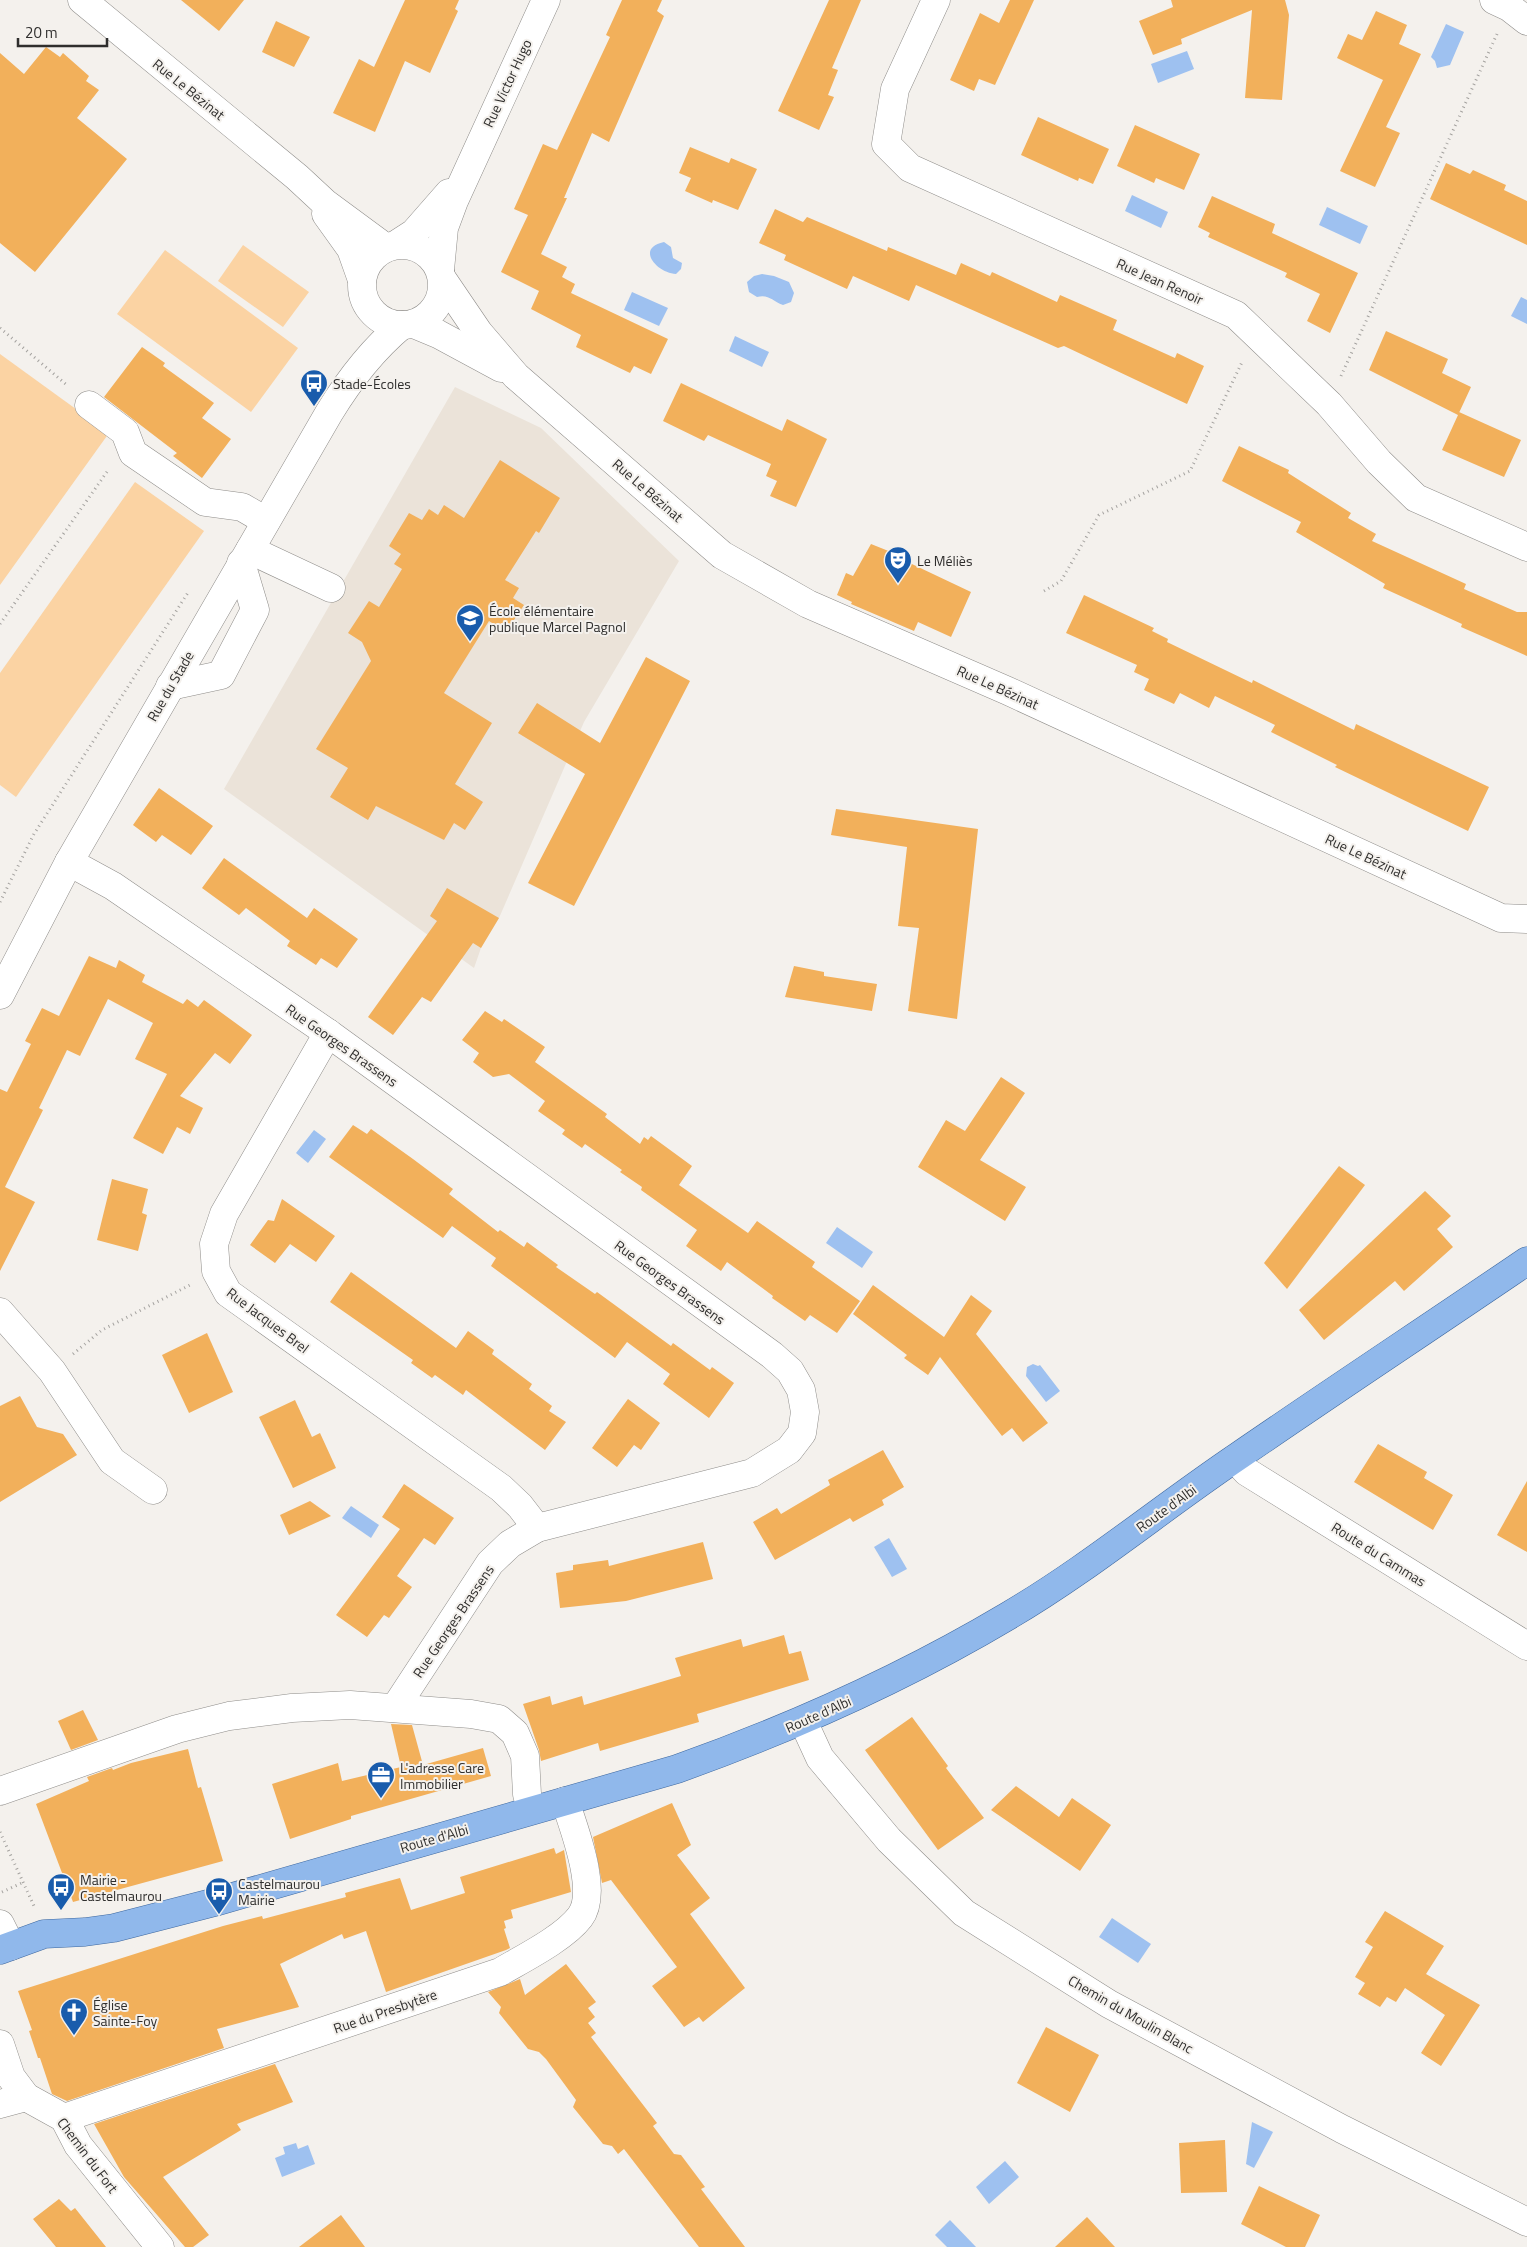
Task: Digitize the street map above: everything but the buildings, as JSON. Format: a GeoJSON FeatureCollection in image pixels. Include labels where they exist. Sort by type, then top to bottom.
{"type":"FeatureCollection","features":[{"type":"Feature","properties":{"kind":"main road","name":"Route d'Albi"},"geometry":{"type":"LineString","coordinates":[[4,1940],[44,1934],[85,1932],[114,1928],[215,1902],[677,1768],[803,1722],[905,1674],[1009,1616],[1107,1550],[1235,1459],[1527,1261]]}},
{"type":"Feature","properties":{"kind":"street","name":"Rue Le Bézinat"},"geometry":{"type":"LineString","coordinates":[[82,0],[297,177],[325,204],[392,246]]}},
{"type":"Feature","properties":{"kind":"street","name":"Rue Victor Hugo"},"geometry":{"type":"LineString","coordinates":[[441,275],[444,228],[469,166],[546,0]]}},
{"type":"Feature","properties":{"kind":"street","name":"Rue Jean Renoir"},"geometry":{"type":"LineString","coordinates":[[936,0],[895,89],[886,144],[910,168],[1236,315],[1329,404],[1379,462],[1416,498],[1527,547]]}},
{"type":"Feature","properties":{"kind":"street","name":"Rue Victor Hugo"},"geometry":{"type":"LineString","coordinates":[[392,246],[414,233],[428,219],[469,166]]}},
{"type":"Feature","properties":{"kind":"street","name":"Rue Le Bézinat"},"geometry":{"type":"LineString","coordinates":[[297,177],[350,248],[363,289]]}},
{"type":"Feature","properties":{"kind":"street"},"geometry":{"type":"LineString","coordinates":[[410,245],[423,250],[434,258],[441,275],[441,296],[436,308],[426,318],[408,324],[388,323],[376,316],[367,306],[363,289],[366,267],[374,256],[392,246],[410,245]]}},
{"type":"Feature","properties":{"kind":"street","name":"Rue Le Bézinat"},"geometry":{"type":"LineString","coordinates":[[441,275],[479,333],[516,376],[722,554],[808,604],[1008,691],[1501,918],[1527,919]]}},
{"type":"Feature","properties":{"kind":"street","name":"Rue du Stade"},"geometry":{"type":"LineString","coordinates":[[348,382],[365,331],[363,289]]}},
{"type":"Feature","properties":{"kind":"street","name":"Rue Le Bézinat"},"geometry":{"type":"LineString","coordinates":[[408,324],[438,334],[516,376]]}},
{"type":"Feature","properties":{"kind":"street","name":"Rue du Stade"},"geometry":{"type":"LineString","coordinates":[[0,995],[7,962],[69,862],[245,556],[348,382],[376,350],[408,324]]}},
{"type":"Feature","properties":{"kind":"street"},"geometry":{"type":"LineString","coordinates":[[89,405],[125,432],[133,453],[205,502],[242,507],[266,521]]}},
{"type":"Feature","properties":{"kind":"street"},"geometry":{"type":"LineString","coordinates":[[245,556],[332,588]]}},
{"type":"Feature","properties":{"kind":"street"},"geometry":{"type":"LineString","coordinates":[[170,686],[221,675],[255,610],[245,556]]}},
{"type":"Feature","properties":{"kind":"street","name":"Rue Georges Brassens"},"geometry":{"type":"LineString","coordinates":[[69,862],[113,886],[328,1033],[772,1355],[790,1372],[801,1390],[806,1412],[802,1433],[789,1450],[752,1474],[537,1528],[510,1544],[490,1563],[396,1708]]}},
{"type":"Feature","properties":{"kind":"street","name":"Rue Jacques Brel"},"geometry":{"type":"LineString","coordinates":[[328,1033],[224,1214],[214,1244],[216,1272],[228,1293],[501,1488],[520,1506],[537,1528]]}},
{"type":"Feature","properties":{"kind":"street"},"geometry":{"type":"LineString","coordinates":[[0,1312],[52,1372],[112,1461],[153,1490]]}},
{"type":"Feature","properties":{"kind":"street","name":"Route du Cammas"},"geometry":{"type":"LineString","coordinates":[[1235,1459],[1247,1472],[1527,1646]]}},
{"type":"Feature","properties":{"kind":"street"},"geometry":{"type":"LineString","coordinates":[[2,1784],[177,1729],[229,1716],[292,1708],[350,1705],[471,1714],[499,1719],[516,1733],[525,1756],[527,1794],[530,1810]]}},
{"type":"Feature","properties":{"kind":"street","name":"Chemin du Moulin Blanc"},"geometry":{"type":"LineString","coordinates":[[803,1722],[820,1758],[889,1840],[964,1913],[1110,2004],[1342,2129],[1527,2222]]}},
{"type":"Feature","properties":{"kind":"street","name":"Rue du Presbytère"},"geometry":{"type":"LineString","coordinates":[[64,2118],[500,1972],[551,1942],[580,1916],[588,1890],[578,1841],[565,1801]]}},
{"type":"Feature","properties":{"kind":"street","name":"Chemin du Fort"},"geometry":{"type":"LineString","coordinates":[[0,2044],[11,2078],[26,2097],[64,2118],[78,2145],[160,2247]]}},
{"type":"Feature","properties":{"kind":"street"},"geometry":{"type":"LineString","coordinates":[[0,2104],[26,2097]]}},
{"type":"Feature","properties":{"kind":"path"},"geometry":{"type":"LineString","coordinates":[[1329,404],[1510,9]]}},
{"type":"Feature","properties":{"kind":"path"},"geometry":{"type":"LineString","coordinates":[[0,328],[89,405]]}},
{"type":"Feature","properties":{"kind":"path"},"geometry":{"type":"LineString","coordinates":[[1044,591],[1061,581],[1099,515],[1190,471],[1255,335]]}},
{"type":"Feature","properties":{"kind":"path"},"geometry":{"type":"LineString","coordinates":[[0,624],[129,444]]}},
{"type":"Feature","properties":{"kind":"path"},"geometry":{"type":"LineString","coordinates":[[0,902],[34,834],[192,586]]}},
{"type":"Feature","properties":{"kind":"path"},"geometry":{"type":"LineString","coordinates":[[52,1372],[102,1330],[216,1272]]}},
{"type":"Feature","properties":{"kind":"path"},"geometry":{"type":"LineString","coordinates":[[0,1832],[35,1909]]}},
{"type":"Feature","properties":{"kind":"path"},"geometry":{"type":"LineString","coordinates":[[2,1892],[24,1882]]}},
{"type":"Feature","properties":{"kind":"shaded area"},"geometry":{"type":"Polygon","coordinates":[[[243,245],[309,292],[283,327],[218,281],[243,245]]]}},
{"type":"Feature","properties":{"kind":"shaded area"},"geometry":{"type":"Polygon","coordinates":[[[165,250],[298,348],[251,412],[117,314],[165,250]]]}},
{"type":"Feature","properties":{"kind":"shaded area"},"geometry":{"type":"Polygon","coordinates":[[[0,354],[109,433],[0,585],[0,354]]]}},
{"type":"Feature","properties":{"kind":"shaded area","name":"École élémentaire publique Marcel Pagnol"},"geometry":{"type":"Polygon","coordinates":[[[455,387],[541,428],[679,561],[584,722],[499,918],[481,948],[474,968],[224,789],[455,387]]]}},
{"type":"Feature","properties":{"kind":"shaded area"},"geometry":{"type":"Polygon","coordinates":[[[135,482],[204,531],[16,797],[0,785],[0,673],[135,482]]]}},
{"type":"Feature","properties":{"kind":"water"},"geometry":{"type":"Polygon","coordinates":[[[1446,24],[1464,32],[1450,65],[1437,68],[1435,61],[1431,57],[1446,24]]]}},
{"type":"Feature","properties":{"kind":"water"},"geometry":{"type":"Polygon","coordinates":[[[1187,51],[1194,69],[1158,83],[1151,64],[1187,51]]]}},
{"type":"Feature","properties":{"kind":"water"},"geometry":{"type":"Polygon","coordinates":[[[1132,195],[1168,212],[1161,228],[1125,211],[1132,195]]]}},
{"type":"Feature","properties":{"kind":"water"},"geometry":{"type":"Polygon","coordinates":[[[1327,207],[1368,226],[1360,244],[1319,225],[1327,207]]]}},
{"type":"Feature","properties":{"kind":"water"},"geometry":{"type":"Polygon","coordinates":[[[664,242],[671,247],[673,258],[682,263],[681,269],[676,274],[662,269],[652,260],[651,249],[655,245],[664,242]]]}},
{"type":"Feature","properties":{"kind":"water"},"geometry":{"type":"Polygon","coordinates":[[[762,274],[789,282],[794,293],[791,302],[783,305],[768,297],[757,297],[749,292],[747,282],[754,276],[762,274]]]}},
{"type":"Feature","properties":{"kind":"water"},"geometry":{"type":"Polygon","coordinates":[[[632,292],[668,308],[659,326],[624,310],[632,292]]]}},
{"type":"Feature","properties":{"kind":"water"},"geometry":{"type":"Polygon","coordinates":[[[1521,297],[1527,300],[1527,324],[1511,316],[1521,297]]]}},
{"type":"Feature","properties":{"kind":"water"},"geometry":{"type":"Polygon","coordinates":[[[735,336],[769,352],[762,367],[729,351],[735,336]]]}},
{"type":"Feature","properties":{"kind":"water"},"geometry":{"type":"Polygon","coordinates":[[[314,1130],[326,1139],[308,1163],[296,1153],[314,1130]]]}},
{"type":"Feature","properties":{"kind":"water"},"geometry":{"type":"Polygon","coordinates":[[[837,1227],[873,1252],[862,1268],[826,1243],[837,1227]]]}},
{"type":"Feature","properties":{"kind":"water"},"geometry":{"type":"Polygon","coordinates":[[[1033,1364],[1040,1365],[1060,1391],[1046,1402],[1026,1376],[1027,1367],[1033,1364]]]}},
{"type":"Feature","properties":{"kind":"water"},"geometry":{"type":"Polygon","coordinates":[[[351,1506],[379,1525],[371,1538],[342,1518],[351,1506]]]}},
{"type":"Feature","properties":{"kind":"water"},"geometry":{"type":"Polygon","coordinates":[[[889,1538],[907,1569],[892,1577],[874,1547],[889,1538]]]}},
{"type":"Feature","properties":{"kind":"water"},"geometry":{"type":"Polygon","coordinates":[[[1112,1918],[1151,1944],[1138,1963],[1099,1937],[1112,1918]]]}},
{"type":"Feature","properties":{"kind":"water"},"geometry":{"type":"Polygon","coordinates":[[[1252,2122],[1273,2132],[1254,2168],[1246,2164],[1252,2122]]]}},
{"type":"Feature","properties":{"kind":"water"},"geometry":{"type":"Polygon","coordinates":[[[296,2143],[298,2149],[308,2145],[315,2164],[282,2177],[275,2158],[285,2154],[283,2147],[296,2143]]]}},
{"type":"Feature","properties":{"kind":"water"},"geometry":{"type":"Polygon","coordinates":[[[1005,2161],[1019,2177],[989,2204],[976,2187],[1005,2161]]]}},
{"type":"Feature","properties":{"kind":"water"},"geometry":{"type":"Polygon","coordinates":[[[950,2220],[976,2247],[947,2247],[935,2235],[950,2220]]]}},
{"type":"Feature","properties":{"kind":"place","name":"Stade-Écoles"},"geometry":{"type":"Point","coordinates":[314,407]}},
{"type":"Feature","properties":{"kind":"place","name":"Le Méliès"},"geometry":{"type":"Point","coordinates":[898,584]}},
{"type":"Feature","properties":{"kind":"place","name":"École élémentaire publique Marcel Pagnol"},"geometry":{"type":"Point","coordinates":[470,642]}},
{"type":"Feature","properties":{"kind":"place","name":"L'adresse Care Immobilier"},"geometry":{"type":"Point","coordinates":[381,1799]}},
{"type":"Feature","properties":{"kind":"place","name":"Mairie - Castelmaurou"},"geometry":{"type":"Point","coordinates":[61,1911]}},
{"type":"Feature","properties":{"kind":"place","name":"Castelmaurou Mairie"},"geometry":{"type":"Point","coordinates":[219,1915]}},
{"type":"Feature","properties":{"kind":"place","name":"Église Sainte-Foy"},"geometry":{"type":"Point","coordinates":[74,2036]}}]}
